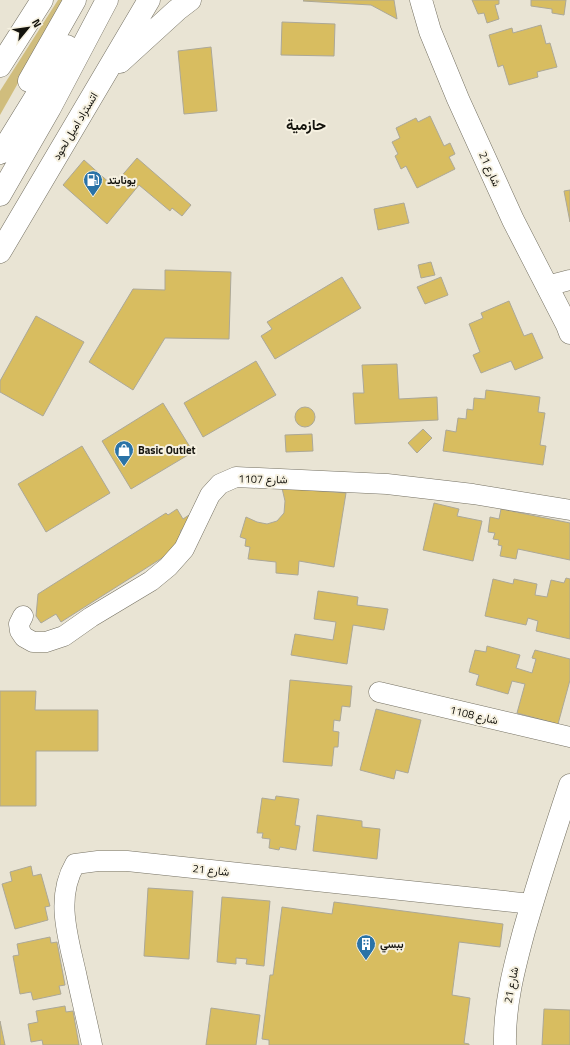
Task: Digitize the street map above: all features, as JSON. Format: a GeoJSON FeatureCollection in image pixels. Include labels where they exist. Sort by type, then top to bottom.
{"type":"FeatureCollection","features":[{"type":"Feature","properties":{"kind":"main road"},"geometry":{"type":"LineString","coordinates":[[0,66],[42,0]]}},
{"type":"Feature","properties":{"kind":"main road"},"geometry":{"type":"LineString","coordinates":[[0,134],[75,0]]}},
{"type":"Feature","properties":{"kind":"main road","name":"اتستراد اميل لحود"},"geometry":{"type":"LineString","coordinates":[[0,252],[149,0]]}},
{"type":"Feature","properties":{"kind":"main road"},"geometry":{"type":"LineString","coordinates":[[107,71],[127,56],[190,0]]}},
{"type":"Feature","properties":{"kind":"main road","name":"شارع 21"},"geometry":{"type":"LineString","coordinates":[[421,0],[430,30],[458,99],[513,220],[569,325]]}},
{"type":"Feature","properties":{"kind":"main road"},"geometry":{"type":"LineString","coordinates":[[0,153],[72,37],[85,21],[106,3]]}},
{"type":"Feature","properties":{"kind":"main road"},"geometry":{"type":"LineString","coordinates":[[0,195],[50,108],[106,3]]}},
{"type":"Feature","properties":{"kind":"main road","name":"شارع 21"},"geometry":{"type":"LineString","coordinates":[[505,1045],[508,997],[517,957],[532,904],[570,785]]}},
{"type":"Feature","properties":{"kind":"street"},"geometry":{"type":"LineString","coordinates":[[547,286],[570,280]]}},
{"type":"Feature","properties":{"kind":"street","name":"شارع 1107"},"geometry":{"type":"LineString","coordinates":[[23,616],[19,624],[20,632],[33,642],[46,642],[64,636],[91,617],[151,581],[168,567],[184,549],[210,495],[220,484],[236,477],[387,484],[473,494],[570,510]]}},
{"type":"Feature","properties":{"kind":"street","name":"شارع 1108"},"geometry":{"type":"LineString","coordinates":[[379,692],[570,737]]}},
{"type":"Feature","properties":{"kind":"street","name":"شارع 21"},"geometry":{"type":"LineString","coordinates":[[92,1045],[64,922],[66,885],[75,864],[98,861],[127,861],[532,904]]}},
{"type":"Feature","properties":{"kind":"shaded area"},"geometry":{"type":"Polygon","coordinates":[[[58,0],[65,0],[0,115],[0,91],[58,0]]]}},
{"type":"Feature","properties":{"kind":"building"},"geometry":{"type":"Polygon","coordinates":[[[394,0],[397,19],[371,5],[303,1],[394,0]]]}},
{"type":"Feature","properties":{"kind":"building"},"geometry":{"type":"Polygon","coordinates":[[[472,0],[499,0],[499,4],[495,5],[499,19],[487,23],[484,13],[478,14],[472,0]]]}},
{"type":"Feature","properties":{"kind":"building"},"geometry":{"type":"Polygon","coordinates":[[[531,0],[566,0],[564,15],[552,13],[552,9],[531,6],[531,0]]]}},
{"type":"Feature","properties":{"kind":"building"},"geometry":{"type":"Polygon","coordinates":[[[282,22],[335,24],[334,56],[281,55],[282,22]]]}},
{"type":"Feature","properties":{"kind":"building"},"geometry":{"type":"Polygon","coordinates":[[[541,25],[546,44],[550,43],[557,67],[537,72],[538,77],[509,85],[503,65],[498,67],[489,35],[512,28],[513,33],[541,25]]]}},
{"type":"Feature","properties":{"kind":"building"},"geometry":{"type":"Polygon","coordinates":[[[211,47],[217,111],[184,114],[178,51],[211,47]]]}},
{"type":"Feature","properties":{"kind":"building"},"geometry":{"type":"Polygon","coordinates":[[[430,116],[444,146],[450,143],[455,154],[449,157],[455,169],[417,188],[406,166],[401,169],[395,156],[398,154],[392,142],[400,138],[396,128],[416,118],[418,122],[430,116]]]}},
{"type":"Feature","properties":{"kind":"building"},"geometry":{"type":"Polygon","coordinates":[[[137,158],[191,205],[182,216],[172,208],[170,211],[139,185],[107,224],[63,185],[84,160],[113,186],[137,158]]]}},
{"type":"Feature","properties":{"kind":"building"},"geometry":{"type":"Polygon","coordinates":[[[570,190],[570,222],[564,191],[570,190]]]}},
{"type":"Feature","properties":{"kind":"building"},"geometry":{"type":"Polygon","coordinates":[[[404,203],[409,223],[378,230],[374,209],[404,203]]]}},
{"type":"Feature","properties":{"kind":"building"},"geometry":{"type":"Polygon","coordinates":[[[431,262],[435,275],[421,278],[418,265],[431,262]]]}},
{"type":"Feature","properties":{"kind":"building"},"geometry":{"type":"Polygon","coordinates":[[[165,270],[231,272],[229,339],[165,338],[133,390],[89,362],[133,289],[165,290],[165,270]]]}},
{"type":"Feature","properties":{"kind":"building"},"geometry":{"type":"Polygon","coordinates":[[[342,277],[361,308],[275,359],[261,336],[272,329],[267,322],[342,277]]]}},
{"type":"Feature","properties":{"kind":"building"},"geometry":{"type":"Polygon","coordinates":[[[441,277],[448,295],[425,304],[417,287],[441,277]]]}},
{"type":"Feature","properties":{"kind":"building"},"geometry":{"type":"Polygon","coordinates":[[[509,301],[524,336],[532,333],[543,358],[515,370],[511,361],[481,373],[473,355],[480,352],[469,324],[483,318],[481,313],[509,301]]]}},
{"type":"Feature","properties":{"kind":"building"},"geometry":{"type":"Polygon","coordinates":[[[36,316],[84,342],[43,416],[0,392],[0,381],[36,316]]]}},
{"type":"Feature","properties":{"kind":"building"},"geometry":{"type":"Polygon","coordinates":[[[256,361],[276,395],[203,437],[184,403],[256,361]]]}},
{"type":"Feature","properties":{"kind":"building"},"geometry":{"type":"Polygon","coordinates":[[[397,364],[399,399],[437,397],[438,420],[355,424],[353,393],[364,393],[362,365],[397,364]]]}},
{"type":"Feature","properties":{"kind":"building"},"geometry":{"type":"Polygon","coordinates":[[[486,390],[540,397],[538,412],[545,413],[540,445],[546,446],[543,465],[443,451],[446,430],[456,432],[458,418],[466,419],[467,409],[473,410],[474,398],[485,399],[486,390]]]}},
{"type":"Feature","properties":{"kind":"building"},"geometry":{"type":"Polygon","coordinates":[[[163,403],[193,452],[131,489],[102,441],[163,403]]]}},
{"type":"Feature","properties":{"kind":"building"},"geometry":{"type":"Polygon","coordinates":[[[305,407],[312,410],[315,417],[312,424],[305,427],[298,424],[295,417],[298,410],[305,407]]]}},
{"type":"Feature","properties":{"kind":"building"},"geometry":{"type":"Polygon","coordinates":[[[423,429],[432,438],[417,453],[408,443],[423,429]]]}},
{"type":"Feature","properties":{"kind":"building"},"geometry":{"type":"Polygon","coordinates":[[[312,434],[313,451],[286,452],[285,435],[312,434]]]}},
{"type":"Feature","properties":{"kind":"building"},"geometry":{"type":"Polygon","coordinates":[[[82,446],[110,493],[46,532],[18,484],[82,446]]]}},
{"type":"Feature","properties":{"kind":"building"},"geometry":{"type":"Polygon","coordinates":[[[282,488],[346,493],[334,567],[299,561],[298,575],[276,573],[276,562],[248,559],[250,547],[245,546],[246,539],[240,537],[246,517],[257,522],[267,524],[277,521],[284,513],[285,501],[282,488]]]}},
{"type":"Feature","properties":{"kind":"building"},"geometry":{"type":"Polygon","coordinates":[[[434,503],[459,509],[457,516],[482,521],[473,561],[423,550],[434,503]]]}},
{"type":"Feature","properties":{"kind":"building"},"geometry":{"type":"Polygon","coordinates":[[[177,509],[183,519],[189,515],[193,522],[180,531],[185,538],[181,546],[61,622],[56,614],[41,623],[36,616],[38,594],[166,513],[168,515],[177,509]]]}},
{"type":"Feature","properties":{"kind":"building"},"geometry":{"type":"Polygon","coordinates":[[[501,509],[570,523],[570,560],[518,549],[516,559],[500,556],[502,546],[498,545],[499,540],[493,539],[495,533],[488,532],[490,517],[499,519],[501,509]]]}},
{"type":"Feature","properties":{"kind":"building"},"geometry":{"type":"Polygon","coordinates":[[[566,578],[570,579],[570,639],[536,631],[538,621],[528,618],[526,625],[485,616],[493,579],[513,584],[514,579],[537,584],[535,595],[547,597],[551,580],[564,583],[566,578]]]}},
{"type":"Feature","properties":{"kind":"building"},"geometry":{"type":"Polygon","coordinates":[[[318,591],[358,597],[357,605],[388,609],[384,630],[353,625],[347,664],[291,655],[295,634],[333,640],[336,622],[314,619],[318,591]]]}},
{"type":"Feature","properties":{"kind":"building"},"geometry":{"type":"Polygon","coordinates":[[[487,646],[520,655],[516,668],[532,673],[536,659],[532,658],[535,650],[570,659],[570,680],[558,724],[517,713],[525,684],[512,681],[508,694],[476,685],[479,675],[469,672],[475,650],[486,652],[487,646]]]}},
{"type":"Feature","properties":{"kind":"building"},"geometry":{"type":"Polygon","coordinates":[[[290,680],[352,686],[350,707],[342,706],[340,721],[334,720],[333,731],[339,732],[338,747],[334,747],[332,766],[283,762],[290,680]]]}},
{"type":"Feature","properties":{"kind":"building"},"geometry":{"type":"Polygon","coordinates":[[[0,691],[36,691],[35,710],[98,710],[98,751],[36,751],[36,806],[0,806],[0,691]]]}},
{"type":"Feature","properties":{"kind":"building"},"geometry":{"type":"Polygon","coordinates":[[[376,709],[421,720],[408,773],[396,770],[394,779],[360,770],[376,709]]]}},
{"type":"Feature","properties":{"kind":"building"},"geometry":{"type":"Polygon","coordinates":[[[276,796],[299,799],[295,825],[300,826],[296,850],[280,847],[279,850],[269,848],[270,839],[262,838],[263,833],[257,833],[262,798],[275,800],[276,796]]]}},
{"type":"Feature","properties":{"kind":"building"},"geometry":{"type":"Polygon","coordinates":[[[317,815],[362,821],[362,827],[380,829],[377,859],[313,851],[317,815]]]}},
{"type":"Feature","properties":{"kind":"building"},"geometry":{"type":"Polygon","coordinates":[[[31,866],[33,876],[41,874],[50,906],[45,907],[48,920],[15,929],[2,884],[12,881],[10,872],[31,866]]]}},
{"type":"Feature","properties":{"kind":"building"},"geometry":{"type":"Polygon","coordinates":[[[148,888],[193,891],[189,959],[144,956],[148,888]]]}},
{"type":"Feature","properties":{"kind":"building"},"geometry":{"type":"Polygon","coordinates":[[[222,897],[270,901],[264,966],[246,964],[247,959],[236,958],[236,964],[217,962],[222,897]]]}},
{"type":"Feature","properties":{"kind":"building","name":"ببسي"},"geometry":{"type":"Polygon","coordinates":[[[334,902],[503,924],[500,947],[459,942],[452,995],[470,998],[464,1043],[469,1045],[269,1045],[269,1040],[262,1039],[270,975],[273,975],[282,907],[332,914],[334,902]]]}},
{"type":"Feature","properties":{"kind":"building"},"geometry":{"type":"Polygon","coordinates":[[[50,937],[51,943],[57,942],[65,985],[59,986],[61,994],[33,1000],[31,992],[20,994],[13,956],[19,955],[17,944],[50,937]]]}},
{"type":"Feature","properties":{"kind":"building"},"geometry":{"type":"Polygon","coordinates":[[[65,1006],[66,1012],[73,1011],[79,1045],[43,1045],[42,1040],[31,1042],[28,1024],[38,1022],[36,1011],[65,1006]]]}},
{"type":"Feature","properties":{"kind":"building"},"geometry":{"type":"Polygon","coordinates":[[[211,1008],[260,1015],[256,1045],[206,1045],[211,1008]]]}},
{"type":"Feature","properties":{"kind":"building"},"geometry":{"type":"Polygon","coordinates":[[[544,1009],[570,1010],[570,1045],[542,1045],[544,1009]]]}},
{"type":"Feature","properties":{"kind":"building"},"geometry":{"type":"Polygon","coordinates":[[[0,1021],[5,1045],[0,1045],[0,1021]]]}},
{"type":"Feature","properties":{"kind":"place","name":"يونايتد"},"geometry":{"type":"Point","coordinates":[93,197]}},
{"type":"Feature","properties":{"kind":"place","name":"Basic Outlet"},"geometry":{"type":"Point","coordinates":[124,467]}},
{"type":"Feature","properties":{"kind":"place","name":"ببسي"},"geometry":{"type":"Point","coordinates":[366,961]}},
{"type":"Feature","properties":{"kind":"district","name":"حازمية"},"geometry":{"type":"Point","coordinates":[306,124]}}]}
